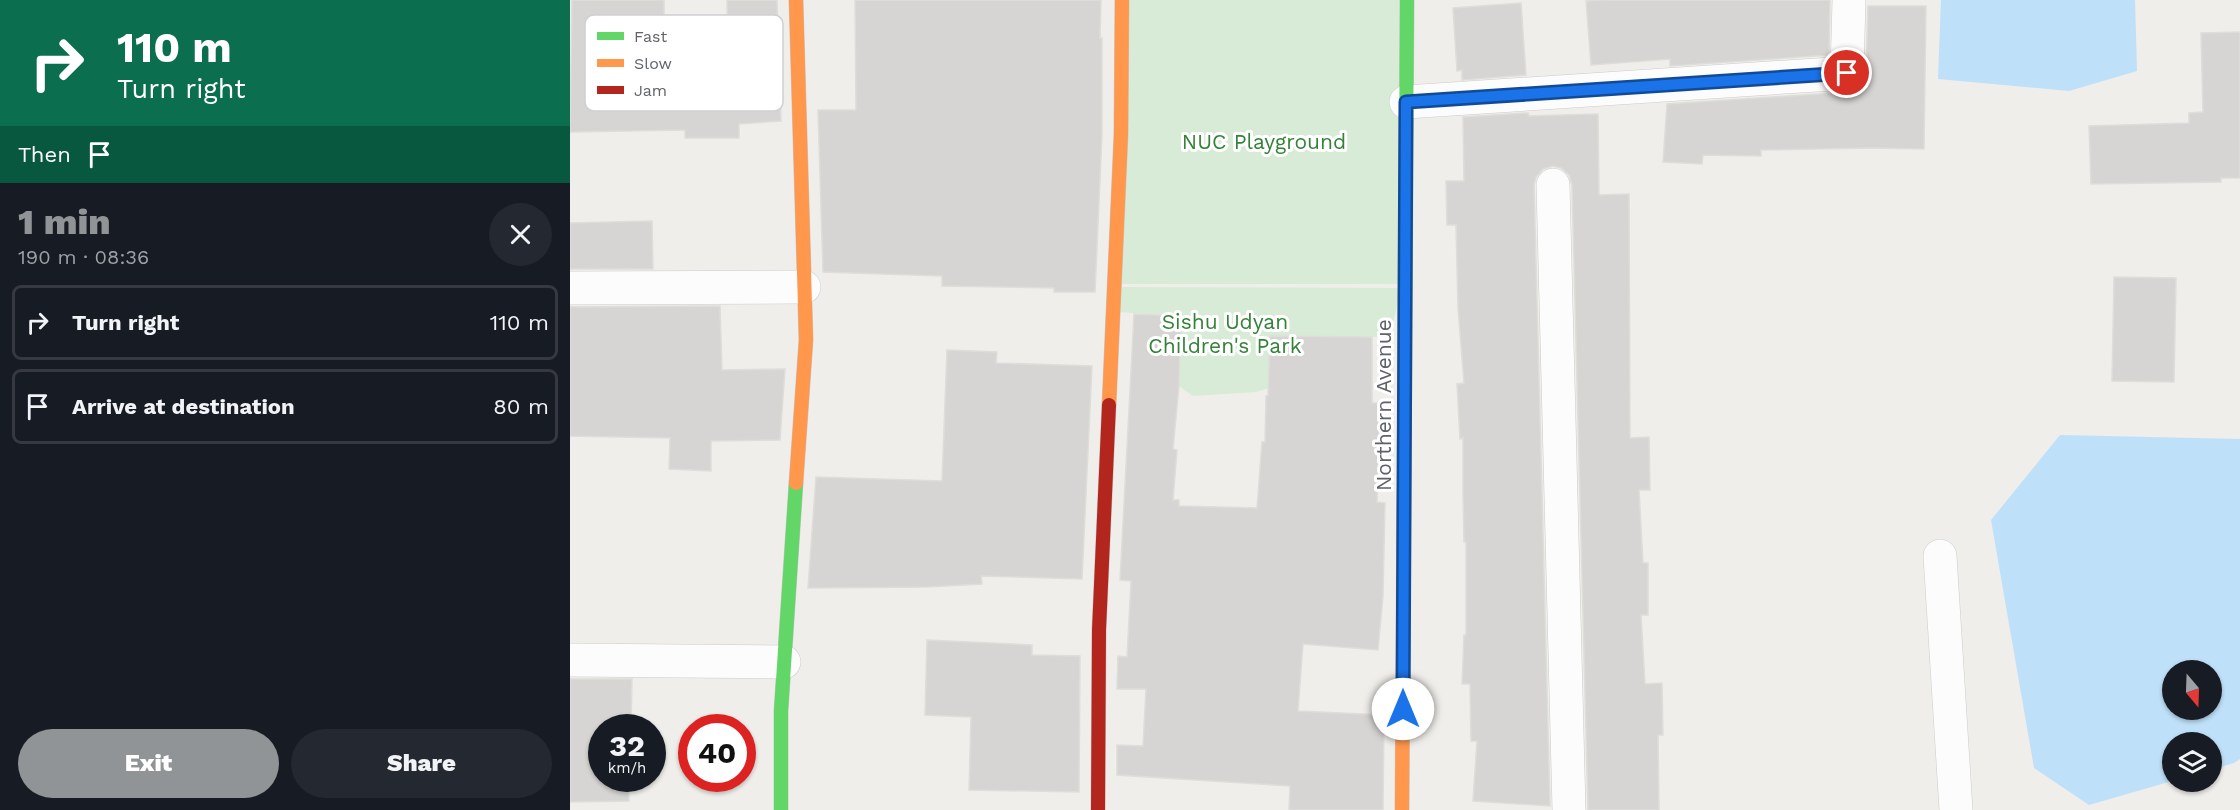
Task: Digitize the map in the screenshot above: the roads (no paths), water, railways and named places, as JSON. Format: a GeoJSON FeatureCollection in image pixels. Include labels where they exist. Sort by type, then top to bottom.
{"type":"FeatureCollection","features":[{"type":"Feature","properties":{"kind":"street"},"geometry":{"type":"LineString","coordinates":[[781,810],[781,711],[806,340],[796,0]]}},
{"type":"Feature","properties":{"kind":"street"},"geometry":{"type":"LineString","coordinates":[[1098,810],[1098,630],[1121,134],[1122,0]]}},
{"type":"Feature","properties":{"kind":"street","name":"Northern Avenue"},"geometry":{"type":"LineString","coordinates":[[1402,810],[1407,0]]}},
{"type":"Feature","properties":{"kind":"street"},"geometry":{"type":"LineString","coordinates":[[1406,102],[1847,73],[1849,0]]}},
{"type":"Feature","properties":{"kind":"street"},"geometry":{"type":"LineString","coordinates":[[1553,185],[1569,810]]}},
{"type":"Feature","properties":{"kind":"street"},"geometry":{"type":"LineString","coordinates":[[570,288],[804,287]]}},
{"type":"Feature","properties":{"kind":"street"},"geometry":{"type":"LineString","coordinates":[[1940,556],[1956,810]]}},
{"type":"Feature","properties":{"kind":"street"},"geometry":{"type":"LineString","coordinates":[[570,660],[784,662]]}},
{"type":"Feature","properties":{"kind":"water"},"geometry":{"type":"Polygon","coordinates":[[[1941,0],[2135,0],[2137,71],[2069,91],[1938,79],[1941,0]]]}},
{"type":"Feature","properties":{"kind":"water"},"geometry":{"type":"Polygon","coordinates":[[[2060,435],[2240,439],[2240,759],[2222,767],[2222,732],[2162,732],[2162,784],[2089,805],[2034,768],[1991,520],[2060,435]]]}},
{"type":"Feature","properties":{"kind":"park label","name":"NUC Playground"},"geometry":{"type":"Point","coordinates":[1264,142]}},
{"type":"Feature","properties":{"kind":"park label","name":"Sishu Udyan Children's Park"},"geometry":{"type":"Point","coordinates":[1225,334]}}]}
